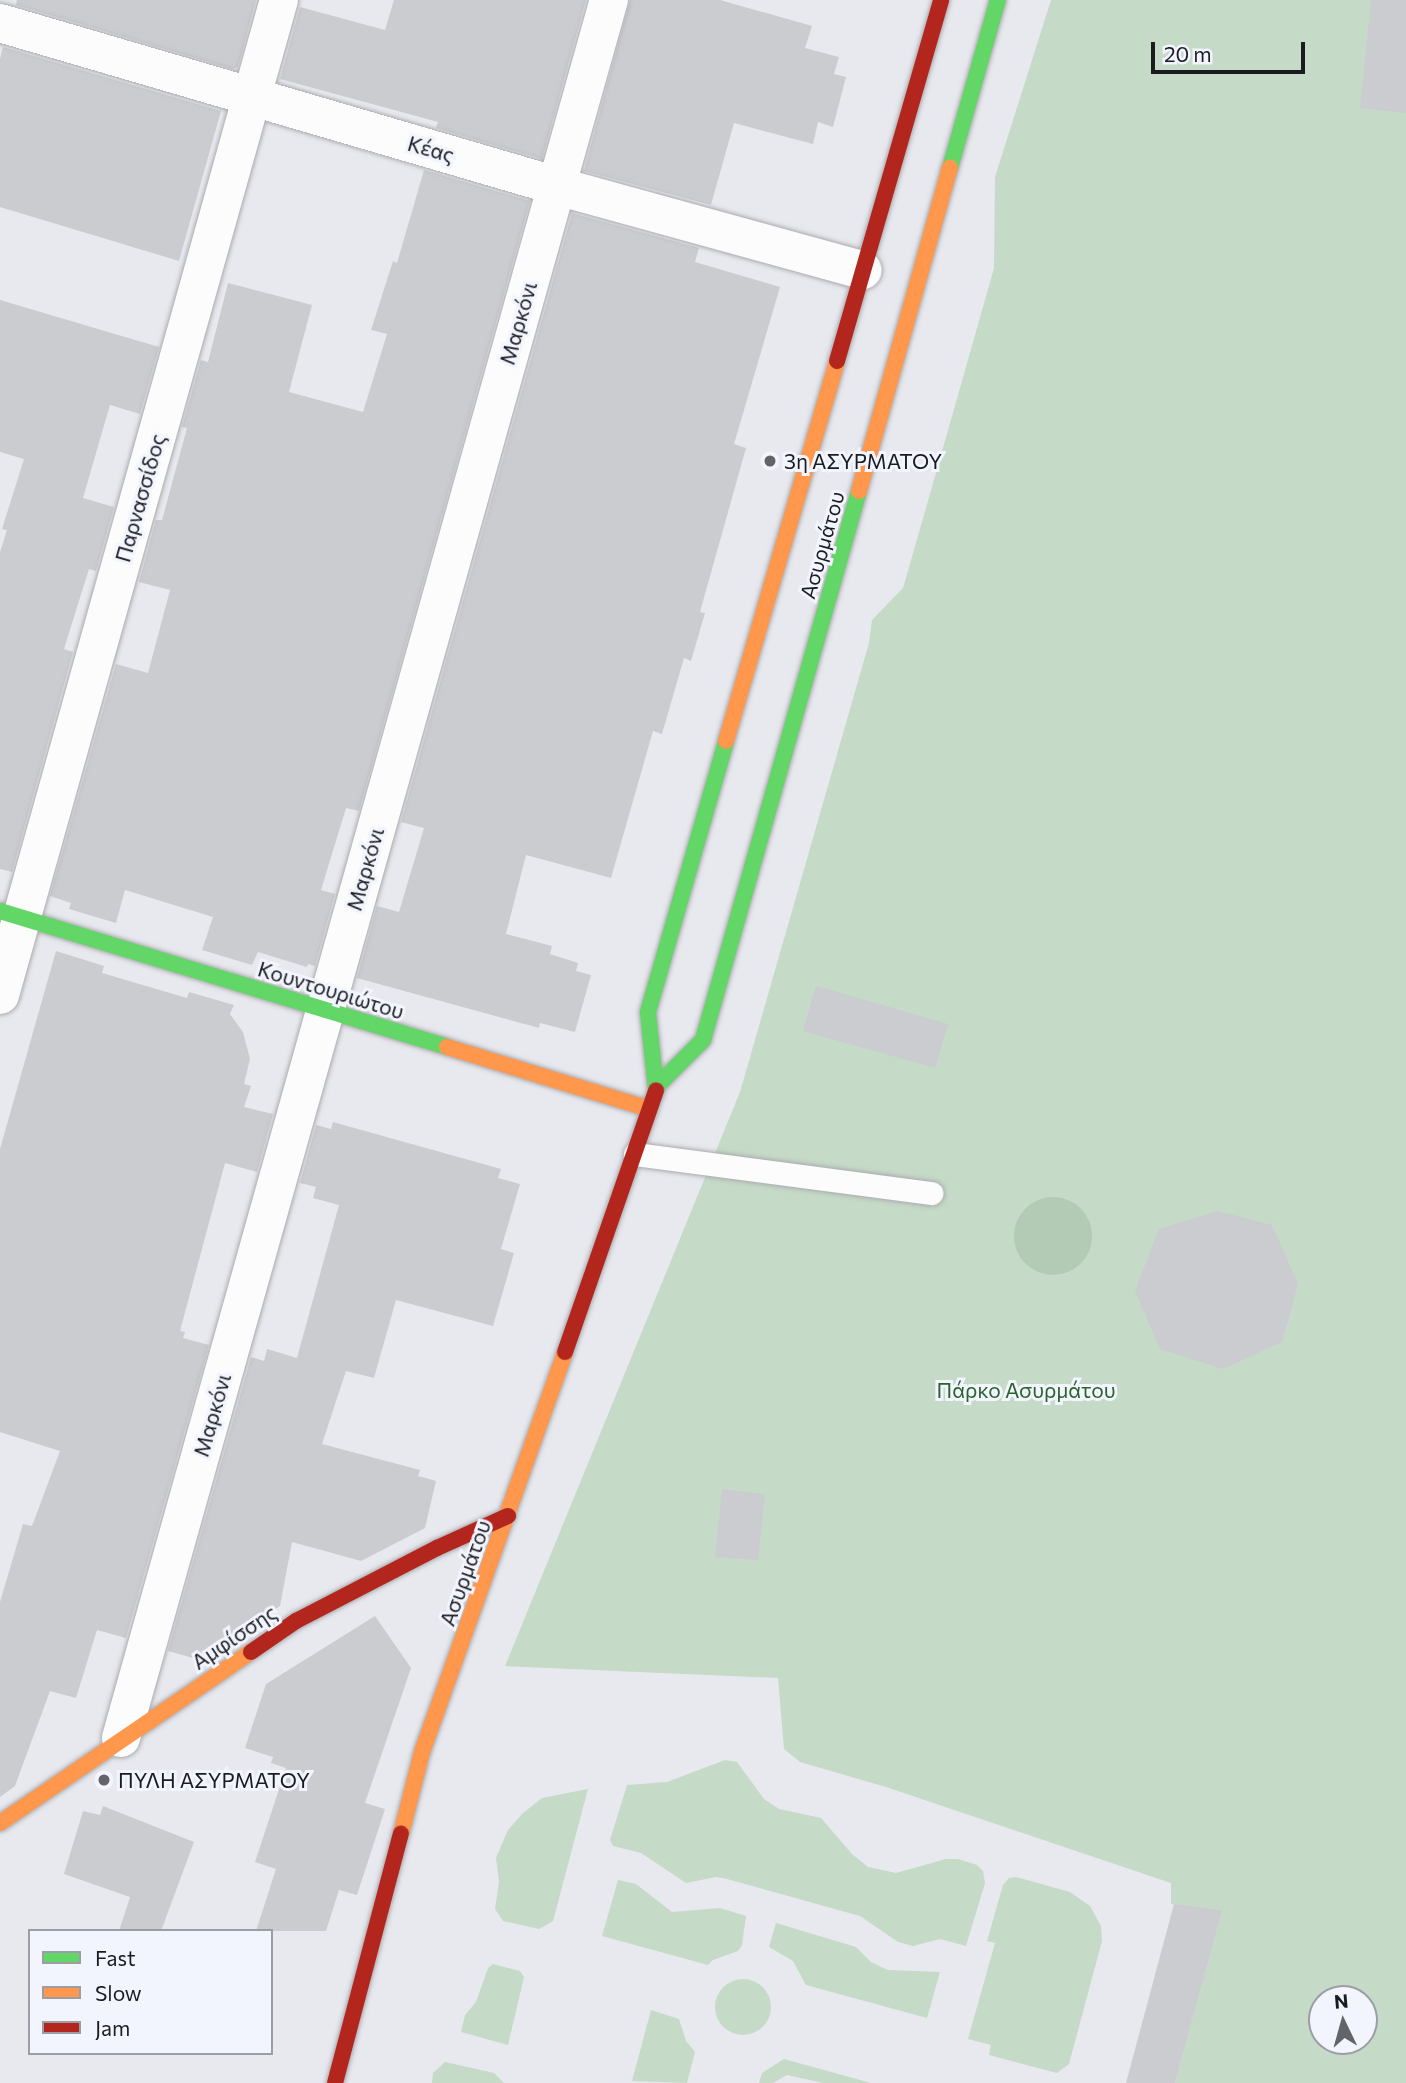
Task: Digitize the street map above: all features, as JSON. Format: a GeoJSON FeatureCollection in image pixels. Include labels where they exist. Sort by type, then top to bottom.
{"type":"FeatureCollection","features":[{"type":"Feature","properties":{"kind":"street","name":"Παρνασσίδος"},"geometry":{"type":"LineString","coordinates":[[0,995],[11,914],[279,0]]}},
{"type":"Feature","properties":{"kind":"street","name":"Μαρκόνι"},"geometry":{"type":"LineString","coordinates":[[121,1738],[609,0]]}},
{"type":"Feature","properties":{"kind":"street","name":"Ασυρμάτου"},"geometry":{"type":"LineString","coordinates":[[335,2083],[422,1752],[508,1516],[658,1085],[648,1012],[941,0]]}},
{"type":"Feature","properties":{"kind":"street","name":"Ασυρμάτου"},"geometry":{"type":"LineString","coordinates":[[658,1085],[703,1040],[998,0]]}},
{"type":"Feature","properties":{"kind":"street","name":"Κέας"},"geometry":{"type":"LineString","coordinates":[[0,23],[557,186],[863,270]]}},
{"type":"Feature","properties":{"kind":"street","name":"Κουντουριώτου"},"geometry":{"type":"LineString","coordinates":[[11,914],[650,1109]]}},
{"type":"Feature","properties":{"kind":"street","name":"Αμφίσσης"},"geometry":{"type":"LineString","coordinates":[[0,1823],[296,1621],[437,1548],[508,1516]]}},
{"type":"Feature","properties":{"kind":"lane"},"geometry":{"type":"LineString","coordinates":[[635,1154],[931,1193]]}},
{"type":"Feature","properties":{"kind":"green space","name":"Πάρκο Ασυρμάτου"},"geometry":{"type":"Polygon","coordinates":[[[1051,0],[1406,0],[1406,2083],[1175,2083],[1221,1910],[1171,1904],[1171,1883],[886,1787],[800,1762],[784,1749],[778,1678],[505,1666],[740,1092],[869,643],[872,620],[903,588],[994,268],[995,177],[1051,0]]]}},
{"type":"Feature","properties":{"kind":"green space"},"geometry":{"type":"Polygon","coordinates":[[[1045,1197],[1061,1197],[1075,1203],[1086,1214],[1092,1228],[1092,1244],[1086,1258],[1075,1269],[1061,1275],[1045,1275],[1031,1269],[1020,1258],[1014,1244],[1014,1228],[1020,1214],[1031,1203],[1045,1197]]]}},
{"type":"Feature","properties":{"kind":"green space"},"geometry":{"type":"Polygon","coordinates":[[[725,1760],[737,1762],[764,1799],[779,1809],[821,1818],[852,1854],[868,1867],[896,1873],[946,1859],[958,1859],[977,1865],[983,1871],[985,1883],[966,1946],[940,1939],[913,1946],[898,1942],[860,1916],[727,1879],[716,1877],[686,1883],[641,1853],[613,1846],[610,1840],[627,1785],[667,1782],[725,1760]]]}},
{"type":"Feature","properties":{"kind":"green space"},"geometry":{"type":"Polygon","coordinates":[[[588,1789],[553,1921],[539,1929],[503,1921],[495,1909],[499,1882],[496,1858],[508,1830],[542,1798],[588,1789]]]}},
{"type":"Feature","properties":{"kind":"green space"},"geometry":{"type":"Polygon","coordinates":[[[1016,1877],[1070,1892],[1090,1906],[1101,1926],[1102,1941],[1069,2064],[1057,2073],[989,2055],[991,2045],[968,2039],[995,1943],[987,1941],[1003,1885],[1009,1878],[1016,1877]]]}},
{"type":"Feature","properties":{"kind":"green space"},"geometry":{"type":"Polygon","coordinates":[[[618,1880],[636,1884],[672,1912],[720,1908],[746,1916],[742,1945],[738,1951],[713,1960],[708,1965],[602,1936],[618,1880]]]}},
{"type":"Feature","properties":{"kind":"green space"},"geometry":{"type":"Polygon","coordinates":[[[776,1923],[856,1947],[871,1962],[888,1970],[940,1972],[927,2018],[806,1985],[793,1961],[769,1947],[776,1923]]]}},
{"type":"Feature","properties":{"kind":"green space"},"geometry":{"type":"Polygon","coordinates":[[[493,1964],[520,1971],[524,1977],[508,2045],[461,2032],[465,2015],[476,2002],[488,1968],[493,1964]]]}},
{"type":"Feature","properties":{"kind":"green space"},"geometry":{"type":"Polygon","coordinates":[[[737,1979],[749,1979],[763,1987],[771,2001],[769,2018],[763,2027],[749,2035],[737,2035],[720,2023],[715,2013],[715,2001],[727,1984],[737,1979]]]}},
{"type":"Feature","properties":{"kind":"green space"},"geometry":{"type":"Polygon","coordinates":[[[651,2010],[679,2019],[686,2041],[695,2052],[687,2083],[632,2081],[651,2010]]]}},
{"type":"Feature","properties":{"kind":"green space"},"geometry":{"type":"Polygon","coordinates":[[[784,2059],[871,2083],[823,2083],[787,2075],[773,2083],[759,2083],[762,2073],[784,2059]]]}},
{"type":"Feature","properties":{"kind":"green space"},"geometry":{"type":"Polygon","coordinates":[[[445,2062],[494,2073],[504,2083],[432,2083],[433,2073],[445,2062]]]}},
{"type":"Feature","properties":{"kind":"building"},"geometry":{"type":"Polygon","coordinates":[[[17,0],[256,0],[238,67],[233,69],[16,5],[17,0]]]}},
{"type":"Feature","properties":{"kind":"building"},"geometry":{"type":"Polygon","coordinates":[[[394,0],[586,0],[542,159],[436,128],[438,122],[280,79],[300,7],[385,30],[394,0]]]}},
{"type":"Feature","properties":{"kind":"building"},"geometry":{"type":"Polygon","coordinates":[[[630,0],[720,0],[812,26],[805,48],[839,57],[834,74],[846,77],[833,127],[818,122],[813,144],[734,123],[711,205],[584,171],[630,0]]]}},
{"type":"Feature","properties":{"kind":"building"},"geometry":{"type":"Polygon","coordinates":[[[1371,0],[1406,0],[1406,113],[1360,108],[1371,0]]]}},
{"type":"Feature","properties":{"kind":"building"},"geometry":{"type":"Polygon","coordinates":[[[3,47],[221,111],[179,261],[0,207],[0,59],[3,47]]]}},
{"type":"Feature","properties":{"kind":"building"},"geometry":{"type":"Polygon","coordinates":[[[424,170],[530,201],[359,811],[346,808],[321,890],[335,894],[315,966],[308,964],[307,967],[258,952],[252,965],[202,950],[213,917],[125,890],[116,923],[69,909],[71,903],[50,896],[116,664],[148,673],[170,590],[139,582],[156,520],[162,520],[187,428],[182,427],[201,360],[208,362],[228,283],[312,305],[289,392],[363,412],[387,334],[371,330],[393,261],[397,263],[424,170]]]}},
{"type":"Feature","properties":{"kind":"building"},"geometry":{"type":"Polygon","coordinates":[[[572,213],[699,248],[695,262],[780,287],[734,444],[746,448],[700,612],[705,613],[691,661],[684,658],[662,734],[653,731],[611,878],[526,855],[506,934],[552,946],[550,954],[578,963],[576,971],[591,975],[575,1032],[540,1023],[539,1028],[357,978],[377,906],[399,912],[424,828],[401,822],[572,213]]]}},
{"type":"Feature","properties":{"kind":"building"},"geometry":{"type":"Polygon","coordinates":[[[0,300],[159,347],[140,414],[110,405],[83,498],[114,507],[96,571],[89,569],[64,649],[73,652],[12,872],[0,869],[0,552],[7,530],[2,529],[24,459],[0,452],[0,300]]]}},
{"type":"Feature","properties":{"kind":"building"},"geometry":{"type":"Polygon","coordinates":[[[56,951],[104,966],[102,973],[187,998],[189,992],[234,1005],[230,1014],[243,1032],[250,1059],[244,1084],[251,1086],[244,1107],[273,1114],[257,1172],[225,1163],[180,1331],[185,1332],[183,1338],[209,1345],[126,1638],[97,1630],[76,1698],[50,1691],[15,1786],[0,1797],[0,1602],[23,1524],[32,1526],[60,1451],[0,1432],[0,1149],[56,951]]]}},
{"type":"Feature","properties":{"kind":"building"},"geometry":{"type":"Polygon","coordinates":[[[816,986],[948,1024],[935,1068],[803,1031],[816,986]]]}},
{"type":"Feature","properties":{"kind":"building"},"geometry":{"type":"Polygon","coordinates":[[[333,1122],[501,1169],[498,1178],[520,1184],[501,1249],[514,1253],[493,1326],[396,1300],[374,1378],[346,1371],[322,1444],[420,1470],[418,1476],[436,1481],[425,1528],[361,1561],[292,1542],[280,1606],[200,1660],[168,1651],[251,1357],[264,1361],[267,1349],[297,1358],[339,1205],[313,1198],[316,1187],[300,1183],[316,1125],[331,1129],[333,1122]]]}},
{"type":"Feature","properties":{"kind":"building"},"geometry":{"type":"Polygon","coordinates":[[[1217,1211],[1272,1225],[1298,1284],[1282,1342],[1223,1369],[1160,1349],[1135,1291],[1159,1229],[1217,1211]]]}},
{"type":"Feature","properties":{"kind":"building"},"geometry":{"type":"Polygon","coordinates":[[[722,1489],[765,1494],[758,1560],[715,1557],[722,1489]]]}},
{"type":"Feature","properties":{"kind":"building"},"geometry":{"type":"Polygon","coordinates":[[[375,1616],[411,1668],[365,1803],[385,1809],[357,1895],[339,1890],[326,1931],[257,1929],[276,1869],[255,1862],[286,1768],[271,1763],[273,1757],[245,1748],[266,1684],[375,1616]]]}},
{"type":"Feature","properties":{"kind":"building"},"geometry":{"type":"Polygon","coordinates":[[[103,1806],[194,1842],[162,1929],[120,1929],[130,1897],[64,1874],[83,1811],[100,1815],[103,1806]]]}},
{"type":"Feature","properties":{"kind":"building"},"geometry":{"type":"Polygon","coordinates":[[[1174,1904],[1222,1910],[1175,2083],[1126,2083],[1174,1904]]]}},
{"type":"Feature","properties":{"kind":"traffic: fast"},"geometry":{"type":"LineString","coordinates":[[950,168],[998,0]]}},
{"type":"Feature","properties":{"kind":"traffic: fast"},"geometry":{"type":"LineString","coordinates":[[658,1085],[703,1040],[859,491]]}},
{"type":"Feature","properties":{"kind":"traffic: fast"},"geometry":{"type":"LineString","coordinates":[[656,1090],[648,1012],[726,741]]}},
{"type":"Feature","properties":{"kind":"traffic: fast"},"geometry":{"type":"LineString","coordinates":[[0,911],[447,1047]]}},
{"type":"Feature","properties":{"kind":"traffic: slow"},"geometry":{"type":"LineString","coordinates":[[859,491],[950,168]]}},
{"type":"Feature","properties":{"kind":"traffic: slow"},"geometry":{"type":"LineString","coordinates":[[726,741],[837,361]]}},
{"type":"Feature","properties":{"kind":"traffic: slow"},"geometry":{"type":"LineString","coordinates":[[447,1047],[650,1109]]}},
{"type":"Feature","properties":{"kind":"traffic: slow"},"geometry":{"type":"LineString","coordinates":[[401,1834],[422,1752],[565,1352]]}},
{"type":"Feature","properties":{"kind":"traffic: slow"},"geometry":{"type":"LineString","coordinates":[[0,1823],[251,1652]]}},
{"type":"Feature","properties":{"kind":"traffic: jam"},"geometry":{"type":"LineString","coordinates":[[837,361],[941,0]]}},
{"type":"Feature","properties":{"kind":"traffic: jam"},"geometry":{"type":"LineString","coordinates":[[565,1352],[656,1090]]}},
{"type":"Feature","properties":{"kind":"traffic: jam"},"geometry":{"type":"LineString","coordinates":[[251,1652],[296,1621],[437,1548],[508,1516]]}},
{"type":"Feature","properties":{"kind":"traffic: jam"},"geometry":{"type":"LineString","coordinates":[[335,2083],[401,1834]]}},
{"type":"Feature","properties":{"kind":"place","name":"3η ΑΣΥΡΜΑΤΟΥ"},"geometry":{"type":"Point","coordinates":[770,461]}},
{"type":"Feature","properties":{"kind":"place","name":"ΠΥΛΗ ΑΣΥΡΜΑΤΟΥ"},"geometry":{"type":"Point","coordinates":[104,1780]}}]}
